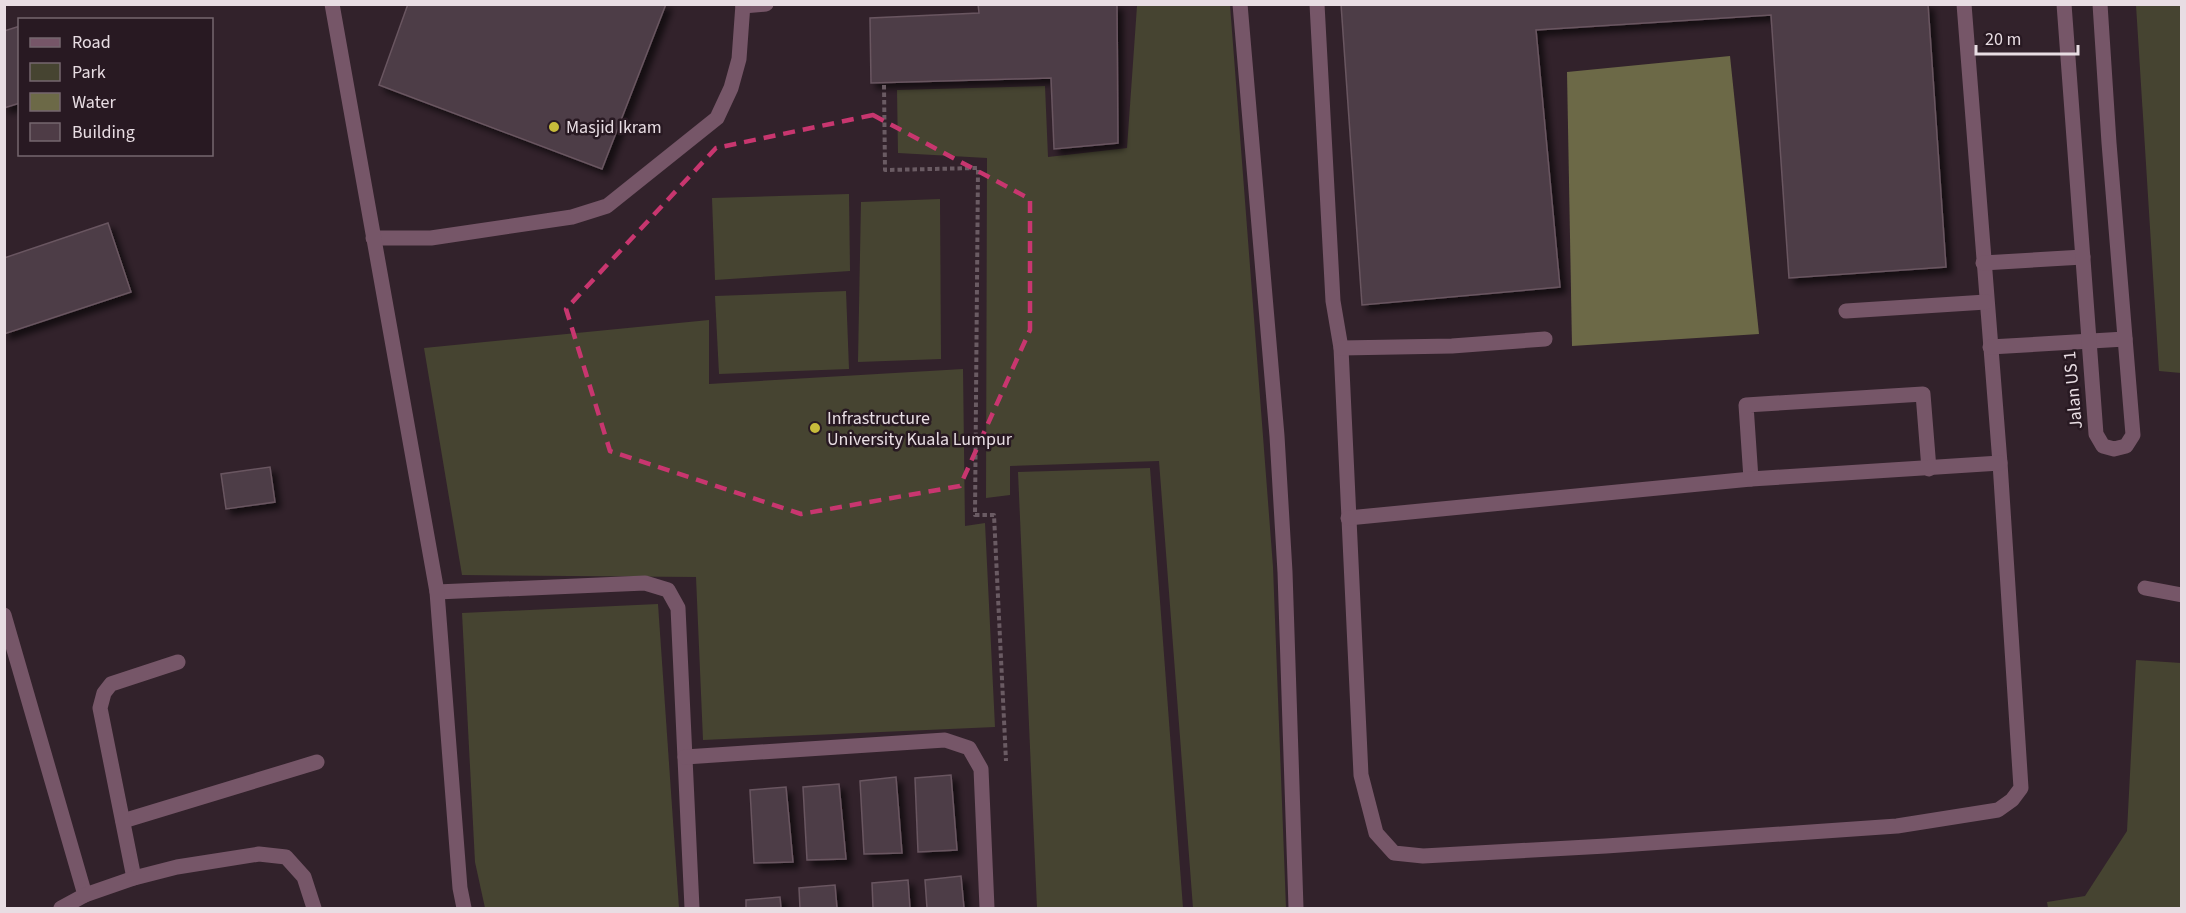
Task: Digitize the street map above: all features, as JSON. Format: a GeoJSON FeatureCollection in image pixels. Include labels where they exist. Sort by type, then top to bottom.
{"type":"FeatureCollection","features":[{"type":"Feature","properties":{"kind":"street"},"geometry":{"type":"LineString","coordinates":[[332,4],[437,592],[460,888],[464,909]]}},
{"type":"Feature","properties":{"kind":"street"},"geometry":{"type":"LineString","coordinates":[[373,238],[431,238],[572,217],[607,206],[717,118],[731,88],[739,59],[743,5],[766,4]]}},
{"type":"Feature","properties":{"kind":"street"},"geometry":{"type":"LineString","coordinates":[[1240,4],[1278,459],[1285,572],[1296,909]]}},
{"type":"Feature","properties":{"kind":"street"},"geometry":{"type":"LineString","coordinates":[[1317,4],[1333,301],[1341,348],[1361,775],[1376,833],[1394,853],[1423,856],[1606,846],[1897,825],[1998,810],[2012,800],[2021,788],[2000,463],[1964,4]]}},
{"type":"Feature","properties":{"kind":"street","name":"Jalan US 1"},"geometry":{"type":"LineString","coordinates":[[2064,4],[2096,434],[2103,446],[2114,449],[2126,446],[2133,435],[2100,4]]}},
{"type":"Feature","properties":{"kind":"street"},"geometry":{"type":"LineString","coordinates":[[1983,263],[2083,257]]}},
{"type":"Feature","properties":{"kind":"street"},"geometry":{"type":"LineString","coordinates":[[1846,311],[1986,302]]}},
{"type":"Feature","properties":{"kind":"street"},"geometry":{"type":"LineString","coordinates":[[1341,348],[1452,346],[1545,339]]}},
{"type":"Feature","properties":{"kind":"street"},"geometry":{"type":"LineString","coordinates":[[1990,347],[2125,339]]}},
{"type":"Feature","properties":{"kind":"street"},"geometry":{"type":"LineString","coordinates":[[1751,480],[1746,405],[1923,394],[1929,469]]}},
{"type":"Feature","properties":{"kind":"street"},"geometry":{"type":"LineString","coordinates":[[1348,518],[1751,480],[2000,463]]}},
{"type":"Feature","properties":{"kind":"street"},"geometry":{"type":"LineString","coordinates":[[437,592],[645,584],[668,590],[678,608],[692,909]]}},
{"type":"Feature","properties":{"kind":"street"},"geometry":{"type":"LineString","coordinates":[[2145,588],[2181,595]]}},
{"type":"Feature","properties":{"kind":"street"},"geometry":{"type":"LineString","coordinates":[[4,615],[85,895]]}},
{"type":"Feature","properties":{"kind":"street"},"geometry":{"type":"LineString","coordinates":[[134,878],[100,708],[104,693],[111,684],[178,662]]}},
{"type":"Feature","properties":{"kind":"street"},"geometry":{"type":"LineString","coordinates":[[685,757],[945,740],[969,748],[981,769],[987,909]]}},
{"type":"Feature","properties":{"kind":"street"},"geometry":{"type":"LineString","coordinates":[[123,821],[317,762]]}},
{"type":"Feature","properties":{"kind":"street"},"geometry":{"type":"LineString","coordinates":[[61,909],[85,895],[134,878],[177,867],[259,854],[285,857],[304,877],[314,909]]}},
{"type":"Feature","properties":{"kind":"path"},"geometry":{"type":"LineString","coordinates":[[884,85],[885,170],[978,168],[975,514],[994,515],[1006,765]]}},
{"type":"Feature","properties":{"kind":"highlighted area"},"geometry":{"type":"Polygon","coordinates":[[[873,115],[1030,199],[1030,330],[960,486],[801,514],[610,451],[566,309],[716,148],[873,115]]]}},
{"type":"Feature","properties":{"kind":"green space"},"geometry":{"type":"Polygon","coordinates":[[[1230,5],[1273,567],[1286,908],[1193,908],[1159,461],[1010,466],[1010,495],[986,498],[987,158],[898,153],[897,90],[1045,86],[1048,157],[1127,148],[1137,6],[1230,5]]]}},
{"type":"Feature","properties":{"kind":"green space"},"geometry":{"type":"Polygon","coordinates":[[[2136,5],[2181,5],[2181,373],[2159,371],[2136,5]]]}},
{"type":"Feature","properties":{"kind":"green space"},"geometry":{"type":"Polygon","coordinates":[[[849,194],[850,271],[715,280],[712,198],[849,194]]]}},
{"type":"Feature","properties":{"kind":"green space"},"geometry":{"type":"Polygon","coordinates":[[[940,199],[941,359],[858,362],[861,202],[940,199]]]}},
{"type":"Feature","properties":{"kind":"green space"},"geometry":{"type":"Polygon","coordinates":[[[846,291],[849,369],[719,374],[715,296],[846,291]]]}},
{"type":"Feature","properties":{"kind":"green space"},"geometry":{"type":"Polygon","coordinates":[[[709,320],[709,384],[963,369],[965,526],[985,523],[995,727],[703,740],[696,577],[462,575],[424,348],[709,320]]]}},
{"type":"Feature","properties":{"kind":"green space"},"geometry":{"type":"Polygon","coordinates":[[[1150,468],[1183,908],[1037,908],[1018,472],[1150,468]]]}},
{"type":"Feature","properties":{"kind":"green space"},"geometry":{"type":"Polygon","coordinates":[[[658,604],[679,908],[485,908],[475,862],[462,613],[658,604]]]}},
{"type":"Feature","properties":{"kind":"green space"},"geometry":{"type":"Polygon","coordinates":[[[2136,660],[2181,663],[2181,908],[2048,908],[2047,902],[2085,896],[2127,831],[2136,660]]]}},
{"type":"Feature","properties":{"kind":"water"},"geometry":{"type":"Polygon","coordinates":[[[1730,56],[1759,334],[1572,346],[1567,72],[1730,56]]]}},
{"type":"Feature","properties":{"kind":"building","name":"Masjid Ikram"},"geometry":{"type":"Polygon","coordinates":[[[408,4],[666,4],[602,169],[379,85],[408,4]]]}},
{"type":"Feature","properties":{"kind":"building"},"geometry":{"type":"Polygon","coordinates":[[[978,4],[1117,4],[1118,143],[1054,149],[1051,78],[871,83],[870,18],[979,13],[978,4]]]}},
{"type":"Feature","properties":{"kind":"building"},"geometry":{"type":"Polygon","coordinates":[[[1341,4],[1928,4],[1946,267],[1789,278],[1771,15],[1536,30],[1560,287],[1362,305],[1341,4]]]}},
{"type":"Feature","properties":{"kind":"building"},"geometry":{"type":"Polygon","coordinates":[[[18,27],[18,104],[4,108],[4,31],[18,27]]]}},
{"type":"Feature","properties":{"kind":"building"},"geometry":{"type":"Polygon","coordinates":[[[108,223],[131,292],[4,334],[4,258],[108,223]]]}},
{"type":"Feature","properties":{"kind":"building"},"geometry":{"type":"Polygon","coordinates":[[[270,467],[275,502],[226,509],[221,474],[270,467]]]}},
{"type":"Feature","properties":{"kind":"building"},"geometry":{"type":"Polygon","coordinates":[[[951,775],[957,850],[918,852],[915,778],[951,775]]]}},
{"type":"Feature","properties":{"kind":"building"},"geometry":{"type":"Polygon","coordinates":[[[896,777],[902,853],[864,854],[860,781],[896,777]]]}},
{"type":"Feature","properties":{"kind":"building"},"geometry":{"type":"Polygon","coordinates":[[[839,784],[846,859],[807,860],[803,787],[839,784]]]}},
{"type":"Feature","properties":{"kind":"building"},"geometry":{"type":"Polygon","coordinates":[[[786,787],[793,862],[754,863],[750,790],[786,787]]]}},
{"type":"Feature","properties":{"kind":"building"},"geometry":{"type":"Polygon","coordinates":[[[961,876],[964,908],[927,908],[925,880],[961,876]]]}},
{"type":"Feature","properties":{"kind":"building"},"geometry":{"type":"Polygon","coordinates":[[[908,880],[910,908],[873,908],[872,883],[908,880]]]}},
{"type":"Feature","properties":{"kind":"building"},"geometry":{"type":"Polygon","coordinates":[[[835,885],[837,908],[800,908],[799,888],[835,885]]]}},
{"type":"Feature","properties":{"kind":"building"},"geometry":{"type":"Polygon","coordinates":[[[780,897],[781,908],[746,908],[746,900],[780,897]]]}},
{"type":"Feature","properties":{"kind":"place","name":"Masjid Ikram"},"geometry":{"type":"Point","coordinates":[554,127]}},
{"type":"Feature","properties":{"kind":"place","name":"Infrastructure University Kuala Lumpur"},"geometry":{"type":"Point","coordinates":[815,428]}}]}
